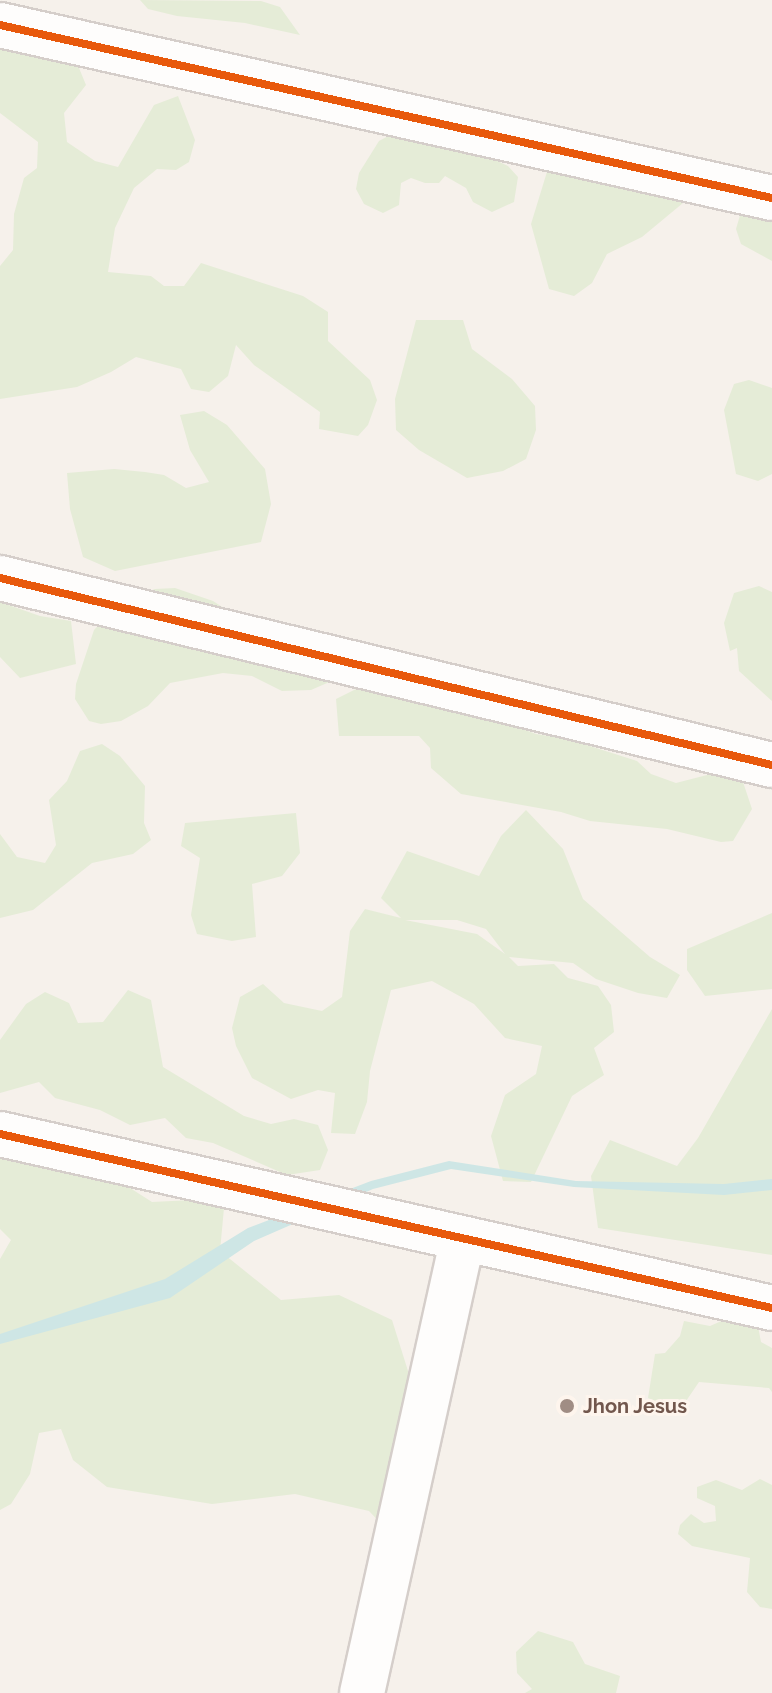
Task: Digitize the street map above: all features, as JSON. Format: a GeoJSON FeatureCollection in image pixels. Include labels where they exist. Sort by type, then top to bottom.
{"type":"FeatureCollection","features":[{"type":"Feature","properties":{"kind":"street"},"geometry":{"type":"LineString","coordinates":[[0,25],[772,198]]}},
{"type":"Feature","properties":{"kind":"street"},"geometry":{"type":"LineString","coordinates":[[0,578],[772,765]]}},
{"type":"Feature","properties":{"kind":"street"},"geometry":{"type":"LineString","coordinates":[[0,1134],[772,1308]]}},
{"type":"Feature","properties":{"kind":"street"},"geometry":{"type":"LineString","coordinates":[[362,1693],[463,1239]]}},
{"type":"Feature","properties":{"kind":"green space"},"geometry":{"type":"Polygon","coordinates":[[[140,0],[261,1],[280,7],[300,35],[245,23],[177,16],[148,9],[140,0]]]}},
{"type":"Feature","properties":{"kind":"green space"},"geometry":{"type":"Polygon","coordinates":[[[0,1],[35,8],[79,68],[86,85],[64,113],[67,142],[95,161],[118,167],[154,105],[178,96],[195,140],[189,162],[176,170],[157,169],[134,188],[115,228],[108,272],[151,276],[164,286],[184,286],[201,263],[303,296],[328,312],[328,341],[370,380],[377,400],[368,425],[358,436],[319,429],[320,412],[254,365],[236,345],[228,376],[209,392],[191,389],[181,369],[136,357],[77,387],[0,399],[0,266],[13,250],[14,214],[24,178],[37,168],[38,142],[0,113],[0,1]]]}},
{"type":"Feature","properties":{"kind":"green space"},"geometry":{"type":"Polygon","coordinates":[[[394,133],[461,144],[508,166],[518,177],[514,202],[492,212],[473,202],[466,188],[445,176],[439,183],[425,183],[411,178],[401,183],[399,205],[383,213],[364,204],[356,189],[359,173],[379,141],[394,133]]]}},
{"type":"Feature","properties":{"kind":"green space"},"geometry":{"type":"Polygon","coordinates":[[[550,162],[676,195],[683,203],[642,237],[607,254],[592,283],[574,296],[549,289],[531,224],[550,162]]]}},
{"type":"Feature","properties":{"kind":"green space"},"geometry":{"type":"Polygon","coordinates":[[[772,209],[772,261],[741,244],[736,229],[741,212],[772,209]]]}},
{"type":"Feature","properties":{"kind":"green space"},"geometry":{"type":"Polygon","coordinates":[[[416,320],[463,320],[472,349],[512,379],[535,406],[536,430],[526,459],[503,471],[467,478],[419,450],[396,430],[395,399],[416,320]]]}},
{"type":"Feature","properties":{"kind":"green space"},"geometry":{"type":"Polygon","coordinates":[[[749,380],[772,388],[772,474],[758,481],[736,474],[724,410],[734,384],[749,380]]]}},
{"type":"Feature","properties":{"kind":"green space"},"geometry":{"type":"Polygon","coordinates":[[[204,411],[227,425],[265,469],[271,504],[261,542],[115,571],[83,557],[70,509],[67,473],[114,469],[145,472],[164,475],[186,488],[209,482],[190,450],[180,415],[204,411]]]}},
{"type":"Feature","properties":{"kind":"green space"},"geometry":{"type":"Polygon","coordinates":[[[759,586],[772,592],[772,701],[739,671],[737,648],[730,651],[724,623],[734,593],[759,586]]]}},
{"type":"Feature","properties":{"kind":"green space"},"geometry":{"type":"Polygon","coordinates":[[[175,588],[213,601],[334,680],[311,690],[282,691],[252,676],[223,673],[170,683],[148,706],[121,721],[101,724],[89,721],[75,699],[76,684],[94,630],[115,607],[129,599],[155,589],[175,588]]]}},
{"type":"Feature","properties":{"kind":"green space"},"geometry":{"type":"Polygon","coordinates":[[[0,602],[40,616],[71,621],[76,664],[20,678],[0,657],[0,602]]]}},
{"type":"Feature","properties":{"kind":"green space"},"geometry":{"type":"Polygon","coordinates":[[[366,684],[484,715],[536,734],[568,739],[637,761],[651,774],[676,783],[738,767],[752,809],[733,841],[721,842],[667,829],[590,821],[561,812],[461,794],[431,768],[430,748],[419,736],[339,736],[336,699],[366,684]]]}},
{"type":"Feature","properties":{"kind":"green space"},"geometry":{"type":"Polygon","coordinates":[[[102,744],[120,756],[145,786],[144,823],[151,840],[133,854],[92,863],[33,910],[0,918],[0,834],[17,857],[45,863],[56,845],[49,800],[67,781],[80,751],[102,744]]]}},
{"type":"Feature","properties":{"kind":"green space"},"geometry":{"type":"Polygon","coordinates":[[[526,810],[563,849],[583,899],[650,957],[680,975],[667,998],[638,993],[596,979],[573,963],[509,957],[518,966],[554,964],[568,978],[598,986],[611,1005],[614,1032],[594,1048],[604,1075],[572,1096],[531,1182],[503,1181],[491,1136],[505,1095],[536,1074],[542,1046],[505,1038],[474,1004],[432,981],[391,990],[370,1071],[367,1102],[355,1134],[331,1133],[335,1093],[318,1090],[291,1099],[252,1078],[236,1046],[232,1028],[240,997],[263,984],[284,1003],[322,1011],[342,997],[350,931],[365,909],[401,918],[381,898],[407,851],[479,876],[501,836],[526,810]],[[405,920],[477,934],[505,954],[486,929],[457,920],[405,920]]]}},
{"type":"Feature","properties":{"kind":"green space"},"geometry":{"type":"Polygon","coordinates":[[[296,813],[300,853],[282,876],[252,884],[256,937],[232,941],[197,934],[191,915],[200,858],[181,846],[185,823],[296,813]]]}},
{"type":"Feature","properties":{"kind":"green space"},"geometry":{"type":"Polygon","coordinates":[[[772,913],[772,989],[705,996],[687,970],[687,949],[772,913]]]}},
{"type":"Feature","properties":{"kind":"green space"},"geometry":{"type":"Polygon","coordinates":[[[128,990],[151,1000],[163,1067],[244,1116],[271,1124],[294,1119],[318,1125],[328,1150],[320,1170],[287,1175],[213,1143],[186,1138],[165,1118],[130,1125],[100,1110],[55,1098],[39,1082],[0,1093],[0,1040],[26,1004],[45,992],[69,1003],[78,1023],[103,1022],[128,990]]]}},
{"type":"Feature","properties":{"kind":"green space"},"geometry":{"type":"Polygon","coordinates":[[[772,1009],[772,1255],[598,1228],[591,1176],[610,1140],[677,1166],[698,1138],[772,1009]]]}},
{"type":"Feature","properties":{"kind":"green space"},"geometry":{"type":"Polygon","coordinates":[[[0,1136],[116,1179],[152,1202],[193,1200],[224,1208],[220,1251],[281,1300],[339,1295],[392,1320],[408,1371],[406,1452],[391,1534],[369,1511],[295,1494],[212,1504],[107,1487],[73,1460],[61,1429],[39,1433],[30,1474],[11,1504],[0,1510],[0,1259],[11,1240],[0,1229],[0,1136]]]}},
{"type":"Feature","properties":{"kind":"green space"},"geometry":{"type":"Polygon","coordinates":[[[726,1319],[757,1321],[761,1342],[772,1348],[772,1392],[769,1388],[699,1382],[684,1404],[666,1405],[648,1398],[655,1354],[665,1353],[680,1336],[684,1321],[710,1326],[726,1319]]]}},
{"type":"Feature","properties":{"kind":"green space"},"geometry":{"type":"Polygon","coordinates":[[[760,1479],[772,1485],[772,1609],[760,1607],[747,1592],[750,1558],[692,1546],[678,1534],[680,1525],[691,1514],[704,1523],[716,1521],[715,1506],[697,1498],[697,1487],[716,1480],[742,1490],[760,1479]]]}},
{"type":"Feature","properties":{"kind":"green space"},"geometry":{"type":"Polygon","coordinates":[[[538,1631],[573,1642],[585,1664],[620,1676],[616,1693],[525,1693],[532,1689],[517,1673],[516,1652],[538,1631]]]}},
{"type":"Feature","properties":{"kind":"water"},"geometry":{"type":"Polygon","coordinates":[[[449,1161],[576,1181],[724,1184],[772,1179],[772,1190],[724,1195],[574,1187],[451,1169],[373,1189],[254,1241],[170,1298],[0,1344],[0,1334],[165,1279],[248,1228],[371,1181],[449,1161]]]}},
{"type":"Feature","properties":{"kind":"cycle path"},"geometry":{"type":"LineString","coordinates":[[0,25],[772,198]]}},
{"type":"Feature","properties":{"kind":"cycle path"},"geometry":{"type":"LineString","coordinates":[[0,578],[772,765]]}},
{"type":"Feature","properties":{"kind":"cycle path"},"geometry":{"type":"LineString","coordinates":[[0,1134],[772,1308]]}},
{"type":"Feature","properties":{"kind":"place","name":"Jhon Jesus"},"geometry":{"type":"Point","coordinates":[567,1406]}}]}
